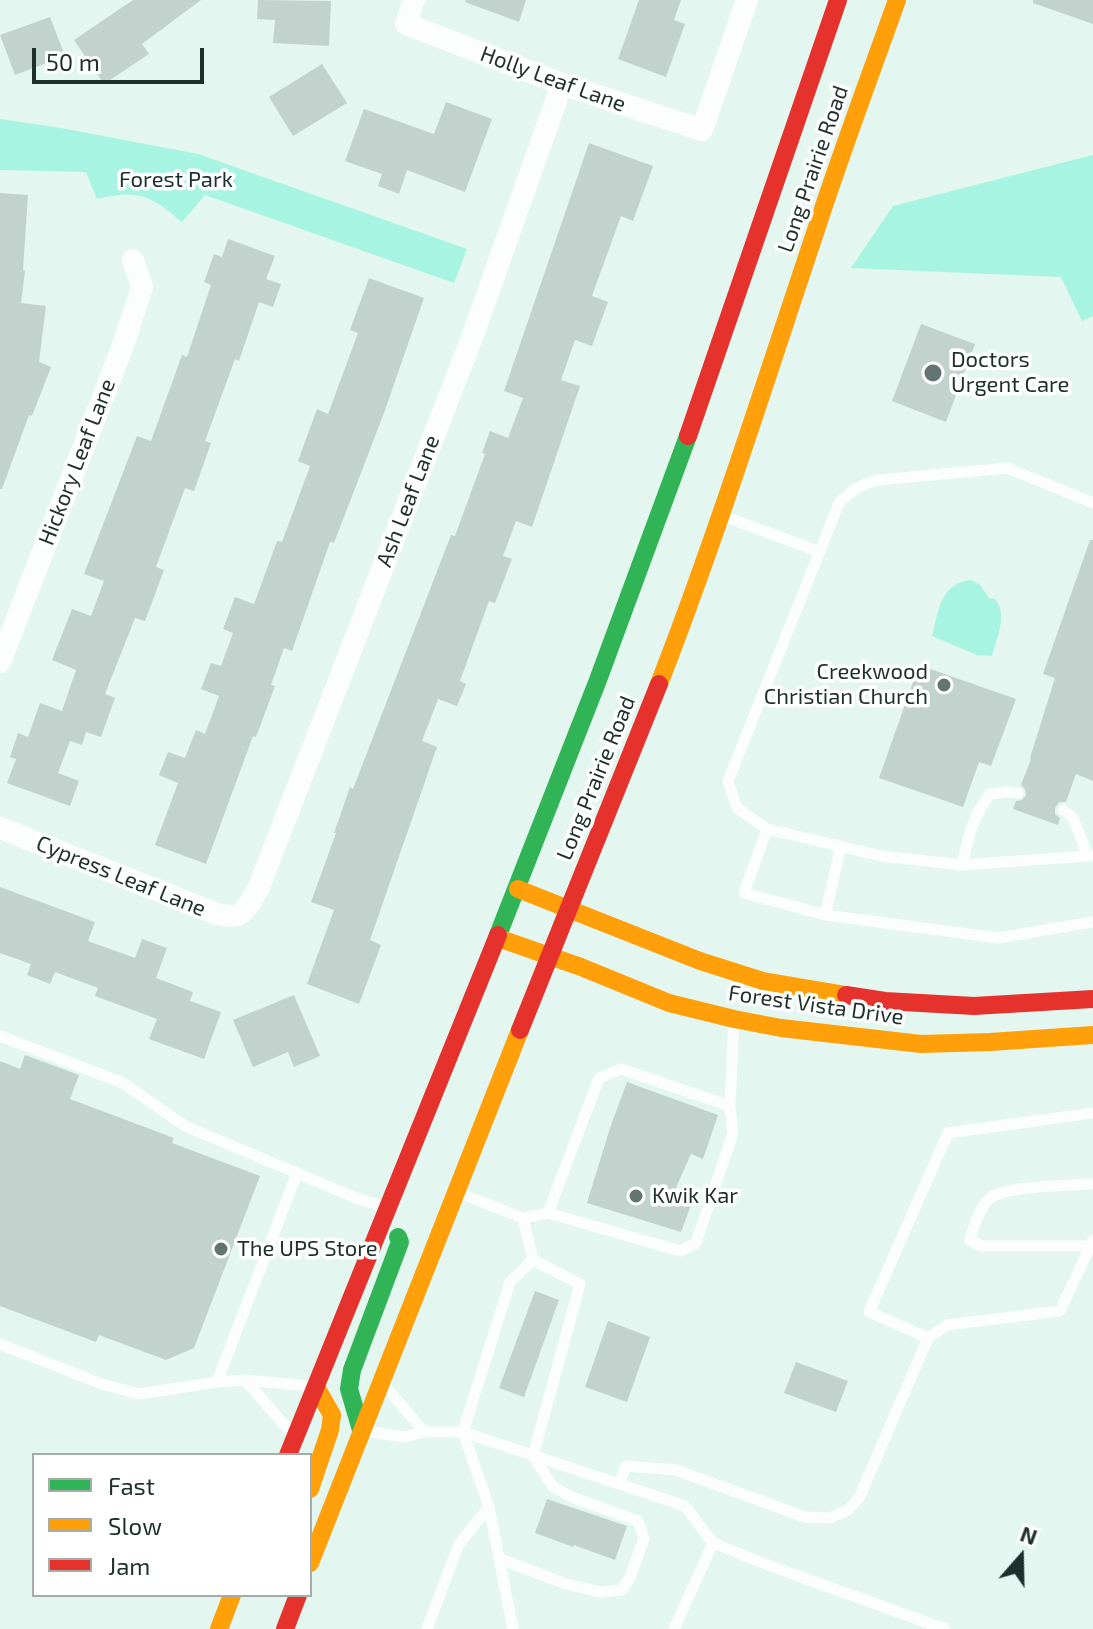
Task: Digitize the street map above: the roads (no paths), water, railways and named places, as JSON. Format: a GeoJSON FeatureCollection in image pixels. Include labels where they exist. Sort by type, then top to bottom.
{"type":"FeatureCollection","features":[{"type":"Feature","properties":{"kind":"main road","name":"Long Prairie Road"},"geometry":{"type":"LineString","coordinates":[[289,1453],[518,889],[657,522],[838,0]]}},
{"type":"Feature","properties":{"kind":"main road","name":"Long Prairie Road"},"geometry":{"type":"LineString","coordinates":[[312,1558],[682,624],[897,0]]}},
{"type":"Feature","properties":{"kind":"main road","name":"Forest Vista Drive"},"geometry":{"type":"LineString","coordinates":[[518,889],[700,961],[763,981],[885,1001],[944,1005],[1093,999]]}},
{"type":"Feature","properties":{"kind":"main road","name":"Forest Vista Drive"},"geometry":{"type":"LineString","coordinates":[[498,938],[669,1003],[781,1028],[921,1044],[1093,1035]]}},
{"type":"Feature","properties":{"kind":"main road"},"geometry":{"type":"LineString","coordinates":[[361,1430],[349,1389],[352,1370],[400,1242],[389,1209]]}},
{"type":"Feature","properties":{"kind":"main road"},"geometry":{"type":"LineString","coordinates":[[312,1483],[332,1415],[316,1387]]}},
{"type":"Feature","properties":{"kind":"main road"},"geometry":{"type":"LineString","coordinates":[[219,1629],[231,1597]]}},
{"type":"Feature","properties":{"kind":"main road"},"geometry":{"type":"LineString","coordinates":[[274,1626],[296,1597]]}},
{"type":"Feature","properties":{"kind":"street","name":"Holly Leaf Lane"},"geometry":{"type":"LineString","coordinates":[[414,0],[406,24],[562,84],[702,130],[747,0]]}},
{"type":"Feature","properties":{"kind":"street","name":"Ash Leaf Lane"},"geometry":{"type":"LineString","coordinates":[[243,913],[259,887],[473,335],[562,84]]}},
{"type":"Feature","properties":{"kind":"street","name":"Hickory Leaf Lane"},"geometry":{"type":"LineString","coordinates":[[0,662],[124,343],[142,287],[133,260]]}},
{"type":"Feature","properties":{"kind":"street","name":"Cypress Leaf Lane"},"geometry":{"type":"LineString","coordinates":[[0,828],[217,914],[232,918],[243,913]]}},
{"type":"Feature","properties":{"kind":"lane"},"geometry":{"type":"LineString","coordinates":[[1063,810],[1073,818],[1091,856],[962,865],[881,856],[767,829],[737,808],[728,781],[839,503],[853,489],[879,480],[1007,468],[1093,503]]}},
{"type":"Feature","properties":{"kind":"lane"},"geometry":{"type":"LineString","coordinates":[[721,515],[820,552]]}},
{"type":"Feature","properties":{"kind":"lane"},"geometry":{"type":"LineString","coordinates":[[962,865],[977,812],[990,794],[1018,793]]}},
{"type":"Feature","properties":{"kind":"lane"},"geometry":{"type":"LineString","coordinates":[[767,829],[744,893],[825,915],[998,938],[1093,922]]}},
{"type":"Feature","properties":{"kind":"lane"},"geometry":{"type":"LineString","coordinates":[[825,915],[841,846]]}},
{"type":"Feature","properties":{"kind":"lane"},"geometry":{"type":"LineString","coordinates":[[456,1192],[523,1218],[548,1213],[680,1251],[696,1243],[733,1133],[730,1106],[734,1019]]}},
{"type":"Feature","properties":{"kind":"lane"},"geometry":{"type":"LineString","coordinates":[[0,1036],[123,1083],[185,1126],[389,1209]]}},
{"type":"Feature","properties":{"kind":"lane"},"geometry":{"type":"LineString","coordinates":[[548,1213],[599,1078],[621,1069],[730,1106]]}},
{"type":"Feature","properties":{"kind":"lane"},"geometry":{"type":"LineString","coordinates":[[928,1338],[869,1312],[948,1133],[1093,1113]]}},
{"type":"Feature","properties":{"kind":"lane"},"geometry":{"type":"LineString","coordinates":[[217,1382],[297,1173]]}},
{"type":"Feature","properties":{"kind":"lane"},"geometry":{"type":"LineString","coordinates":[[619,1484],[626,1466],[676,1470],[805,1517],[830,1518],[848,1510],[859,1498],[928,1338],[947,1325],[1060,1311],[1092,1242],[982,1246],[970,1240],[977,1217],[990,1197],[1010,1190],[1093,1184]]}},
{"type":"Feature","properties":{"kind":"lane"},"geometry":{"type":"LineString","coordinates":[[500,1559],[563,1583],[600,1592],[622,1590],[644,1539],[638,1521],[574,1498],[553,1487],[533,1456],[580,1284],[533,1260],[523,1218]]}},
{"type":"Feature","properties":{"kind":"lane"},"geometry":{"type":"LineString","coordinates":[[513,1629],[489,1507],[463,1432],[510,1282],[533,1260]]}},
{"type":"Feature","properties":{"kind":"lane"},"geometry":{"type":"LineString","coordinates":[[0,1344],[102,1384],[139,1394],[245,1380],[316,1387]]}},
{"type":"Feature","properties":{"kind":"lane"},"geometry":{"type":"LineString","coordinates":[[245,1380],[295,1437]]}},
{"type":"Feature","properties":{"kind":"lane"},"geometry":{"type":"LineString","coordinates":[[381,1381],[424,1432]]}},
{"type":"Feature","properties":{"kind":"lane"},"geometry":{"type":"LineString","coordinates":[[361,1430],[403,1437],[424,1432],[463,1432],[685,1506],[713,1543],[945,1629]]}},
{"type":"Feature","properties":{"kind":"lane"},"geometry":{"type":"LineString","coordinates":[[427,1629],[459,1544],[489,1507]]}},
{"type":"Feature","properties":{"kind":"lane"},"geometry":{"type":"LineString","coordinates":[[674,1629],[713,1543]]}},
{"type":"Feature","properties":{"kind":"place","name":"Doctors Urgent Care"},"geometry":{"type":"Point","coordinates":[933,373]}},
{"type":"Feature","properties":{"kind":"place","name":"Creekwood Christian Church"},"geometry":{"type":"Point","coordinates":[944,685]}},
{"type":"Feature","properties":{"kind":"place","name":"Kwik Kar"},"geometry":{"type":"Point","coordinates":[636,1196]}},
{"type":"Feature","properties":{"kind":"place","name":"The UPS Store"},"geometry":{"type":"Point","coordinates":[221,1249]}},
{"type":"Feature","properties":{"kind":"park label","name":"Forest Park"},"geometry":{"type":"Point","coordinates":[176,180]}}]}
